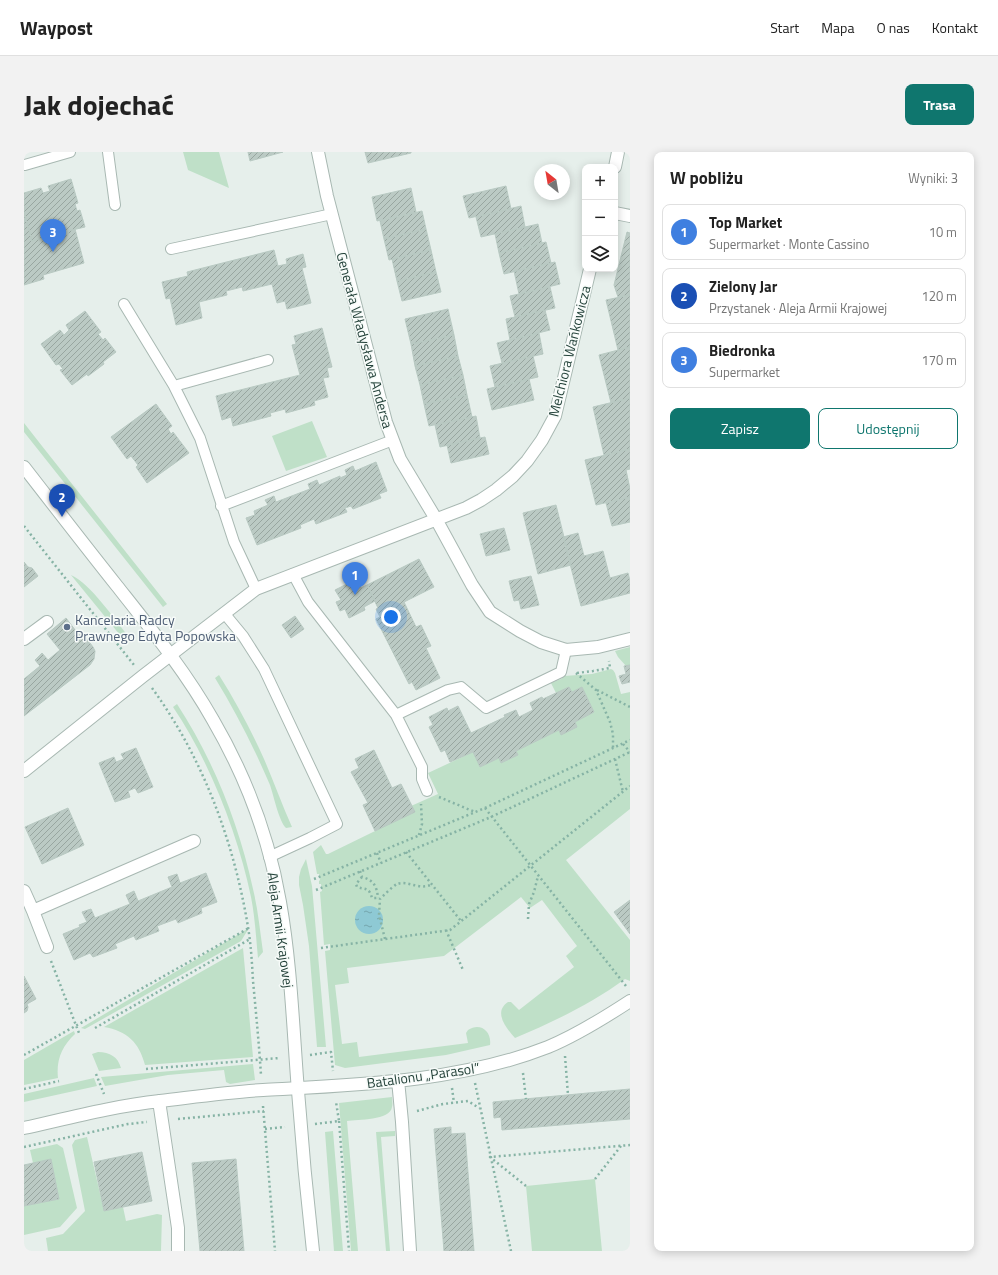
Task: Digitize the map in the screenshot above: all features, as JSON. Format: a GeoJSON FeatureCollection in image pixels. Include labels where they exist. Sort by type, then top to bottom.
{"type":"FeatureCollection","features":[{"type":"Feature","properties":{"kind":"street","name":"Generała Władysława Andersa"},"geometry":{"type":"LineString","coordinates":[[318,152],[332,214],[386,422],[400,459],[436,519],[472,585],[490,612],[541,642],[566,650]]}},
{"type":"Feature","properties":{"kind":"street"},"geometry":{"type":"LineString","coordinates":[[616,164],[618,152]]}},
{"type":"Feature","properties":{"kind":"street"},"geometry":{"type":"LineString","coordinates":[[618,214],[630,216]]}},
{"type":"Feature","properties":{"kind":"street","name":"Melchiora Wańkowicza"},"geometry":{"type":"LineString","coordinates":[[24,771],[256,588],[471,505],[496,490],[514,476],[542,440],[555,416],[589,272]]}},
{"type":"Feature","properties":{"kind":"street","name":"Aleja Armii Krajowej"},"geometry":{"type":"LineString","coordinates":[[24,467],[171,655],[213,719],[242,777],[254,808],[262,830],[280,902],[296,1056],[312,1251]]}},
{"type":"Feature","properties":{"kind":"street"},"geometry":{"type":"LineString","coordinates":[[24,639],[47,622]]}},
{"type":"Feature","properties":{"kind":"street"},"geometry":{"type":"LineString","coordinates":[[566,650],[598,647],[630,639]]}},
{"type":"Feature","properties":{"kind":"street"},"geometry":{"type":"LineString","coordinates":[[33,911],[194,841]]}},
{"type":"Feature","properties":{"kind":"street"},"geometry":{"type":"LineString","coordinates":[[24,891],[47,947]]}},
{"type":"Feature","properties":{"kind":"street","name":"Batalionu „Parasol”"},"geometry":{"type":"LineString","coordinates":[[24,1128],[109,1109],[159,1101],[262,1090],[298,1090],[334,1087],[450,1074],[521,1056],[564,1040],[630,1001]]}},
{"type":"Feature","properties":{"kind":"street"},"geometry":{"type":"LineString","coordinates":[[398,1080],[410,1251]]}},
{"type":"Feature","properties":{"kind":"street"},"geometry":{"type":"LineString","coordinates":[[159,1101],[161,1121],[172,1178],[178,1228],[178,1251]]}},
{"type":"Feature","properties":{"kind":"lane"},"geometry":{"type":"LineString","coordinates":[[25,165],[70,152]]}},
{"type":"Feature","properties":{"kind":"lane"},"geometry":{"type":"LineString","coordinates":[[108,152],[115,205]]}},
{"type":"Feature","properties":{"kind":"lane"},"geometry":{"type":"LineString","coordinates":[[171,249],[332,214]]}},
{"type":"Feature","properties":{"kind":"lane"},"geometry":{"type":"LineString","coordinates":[[124,304],[174,386],[200,438],[234,542],[256,588]]}},
{"type":"Feature","properties":{"kind":"lane"},"geometry":{"type":"LineString","coordinates":[[174,386],[268,360]]}},
{"type":"Feature","properties":{"kind":"lane"},"geometry":{"type":"LineString","coordinates":[[221,506],[393,440]]}},
{"type":"Feature","properties":{"kind":"lane"},"geometry":{"type":"LineString","coordinates":[[293,574],[308,602],[396,715],[422,768],[422,779],[427,791]]}},
{"type":"Feature","properties":{"kind":"lane"},"geometry":{"type":"LineString","coordinates":[[224,613],[243,636],[264,669],[337,824],[269,857]]}},
{"type":"Feature","properties":{"kind":"lane"},"geometry":{"type":"LineString","coordinates":[[396,715],[448,690],[461,687],[486,708],[561,672],[566,650]]}},
{"type":"Feature","properties":{"kind":"path"},"geometry":{"type":"LineString","coordinates":[[24,526],[165,706],[199,766],[228,840],[240,883],[249,928],[274,1251]]}},
{"type":"Feature","properties":{"kind":"path"},"geometry":{"type":"LineString","coordinates":[[561,672],[566,674],[610,668],[605,645]]}},
{"type":"Feature","properties":{"kind":"path"},"geometry":{"type":"LineString","coordinates":[[576,673],[596,690],[630,707]]}},
{"type":"Feature","properties":{"kind":"path"},"geometry":{"type":"LineString","coordinates":[[596,690],[614,734],[613,748]]}},
{"type":"Feature","properties":{"kind":"path"},"geometry":{"type":"LineString","coordinates":[[314,880],[485,808],[630,740]]}},
{"type":"Feature","properties":{"kind":"path"},"geometry":{"type":"LineString","coordinates":[[316,890],[491,817],[630,752],[623,744]]}},
{"type":"Feature","properties":{"kind":"path"},"geometry":{"type":"LineString","coordinates":[[615,758],[623,792]]}},
{"type":"Feature","properties":{"kind":"path"},"geometry":{"type":"LineString","coordinates":[[321,948],[450,930],[630,786]]}},
{"type":"Feature","properties":{"kind":"path"},"geometry":{"type":"LineString","coordinates":[[419,836],[422,824],[421,802],[427,791],[446,801],[475,812]]}},
{"type":"Feature","properties":{"kind":"path"},"geometry":{"type":"LineString","coordinates":[[485,808],[627,987]]}},
{"type":"Feature","properties":{"kind":"path"},"geometry":{"type":"LineString","coordinates":[[406,852],[461,920]]}},
{"type":"Feature","properties":{"kind":"path"},"geometry":{"type":"LineString","coordinates":[[377,853],[381,863]]}},
{"type":"Feature","properties":{"kind":"path"},"geometry":{"type":"LineString","coordinates":[[360,871],[362,877],[374,883],[377,890],[379,899],[379,916],[385,939]]}},
{"type":"Feature","properties":{"kind":"path"},"geometry":{"type":"LineString","coordinates":[[528,919],[529,904],[538,876]]}},
{"type":"Feature","properties":{"kind":"path"},"geometry":{"type":"LineString","coordinates":[[362,877],[356,884],[357,887],[367,889],[372,898],[379,899],[396,884],[405,883],[427,887],[432,884]]}},
{"type":"Feature","properties":{"kind":"path"},"geometry":{"type":"LineString","coordinates":[[24,1055],[249,928]]}},
{"type":"Feature","properties":{"kind":"path"},"geometry":{"type":"LineString","coordinates":[[446,930],[463,970]]}},
{"type":"Feature","properties":{"kind":"path"},"geometry":{"type":"LineString","coordinates":[[95,1028],[250,939]]}},
{"type":"Feature","properties":{"kind":"path"},"geometry":{"type":"LineString","coordinates":[[47,947],[52,965],[79,1032]]}},
{"type":"Feature","properties":{"kind":"path"},"geometry":{"type":"LineString","coordinates":[[564,1040],[568,1095]]}},
{"type":"Feature","properties":{"kind":"path"},"geometry":{"type":"LineString","coordinates":[[521,1056],[526,1098]]}},
{"type":"Feature","properties":{"kind":"path"},"geometry":{"type":"LineString","coordinates":[[146,1069],[270,1059]]}},
{"type":"Feature","properties":{"kind":"path"},"geometry":{"type":"LineString","coordinates":[[472,1069],[511,1251]]}},
{"type":"Feature","properties":{"kind":"path"},"geometry":{"type":"LineString","coordinates":[[96,1074],[109,1109]]}},
{"type":"Feature","properties":{"kind":"path"},"geometry":{"type":"LineString","coordinates":[[24,1089],[59,1082]]}},
{"type":"Feature","properties":{"kind":"path"},"geometry":{"type":"LineString","coordinates":[[401,1114],[443,1104],[468,1102],[480,1108]]}},
{"type":"Feature","properties":{"kind":"path"},"geometry":{"type":"LineString","coordinates":[[24,1147],[128,1124],[264,1111]]}},
{"type":"Feature","properties":{"kind":"path"},"geometry":{"type":"LineString","coordinates":[[339,1121],[349,1251]]}},
{"type":"Feature","properties":{"kind":"path"},"geometry":{"type":"LineString","coordinates":[[490,1157],[630,1145]]}},
{"type":"Feature","properties":{"kind":"path"},"geometry":{"type":"LineString","coordinates":[[595,1179],[621,1146]]}},
{"type":"Feature","properties":{"kind":"path"},"geometry":{"type":"LineString","coordinates":[[490,1157],[526,1186]]}},
{"type":"Feature","properties":{"kind":"green space"},"geometry":{"type":"Polygon","coordinates":[[[183,152],[219,152],[229,188],[188,170],[183,152]]]}},
{"type":"Feature","properties":{"kind":"green space"},"geometry":{"type":"Polygon","coordinates":[[[312,421],[327,457],[286,471],[272,436],[312,421]]]}},
{"type":"Feature","properties":{"kind":"green space"},"geometry":{"type":"Polygon","coordinates":[[[24,423],[167,604],[163,607],[24,432],[24,423]]]}},
{"type":"Feature","properties":{"kind":"green space"},"geometry":{"type":"Polygon","coordinates":[[[71,575],[79,580],[94,594],[129,637],[124,640],[71,575]]]}},
{"type":"Feature","properties":{"kind":"green space"},"geometry":{"type":"Polygon","coordinates":[[[630,647],[630,665],[626,666],[615,651],[630,647]]]}},
{"type":"Feature","properties":{"kind":"green space"},"geometry":{"type":"Polygon","coordinates":[[[611,669],[615,673],[621,694],[630,692],[630,809],[566,860],[630,940],[630,981],[625,979],[599,997],[572,1012],[515,1038],[502,1020],[501,1015],[504,1006],[508,1002],[511,1002],[519,1010],[574,967],[566,956],[577,946],[542,900],[530,908],[521,897],[444,956],[347,968],[349,983],[335,985],[342,1044],[357,1042],[359,1057],[468,1043],[466,1033],[468,1030],[477,1027],[484,1029],[487,1032],[490,1045],[446,1055],[345,1068],[335,1065],[325,951],[330,950],[330,944],[324,945],[320,892],[322,891],[321,884],[319,884],[319,874],[317,874],[313,852],[321,845],[326,854],[328,854],[414,812],[411,806],[438,794],[428,773],[473,752],[480,767],[499,758],[501,763],[518,755],[516,751],[559,730],[561,734],[577,727],[575,722],[594,712],[582,687],[572,692],[569,687],[556,693],[551,683],[561,679],[564,676],[592,674],[611,669]]]}},
{"type":"Feature","properties":{"kind":"green space"},"geometry":{"type":"Polygon","coordinates":[[[219,675],[243,716],[259,748],[292,827],[286,828],[283,825],[270,785],[258,757],[215,678],[219,675]]]}},
{"type":"Feature","properties":{"kind":"green space"},"geometry":{"type":"Polygon","coordinates":[[[177,704],[202,747],[213,770],[240,840],[258,912],[263,952],[258,958],[252,905],[238,848],[221,798],[199,750],[173,707],[177,704]]]}},
{"type":"Feature","properties":{"kind":"green space"},"geometry":{"type":"Polygon","coordinates":[[[306,859],[312,886],[326,1047],[317,1047],[309,946],[299,885],[301,869],[306,859]]]}},
{"type":"Feature","properties":{"kind":"green space"},"geometry":{"type":"Polygon","coordinates":[[[249,928],[241,941],[85,1029],[81,1028],[249,928]]]}},
{"type":"Feature","properties":{"kind":"green space"},"geometry":{"type":"Polygon","coordinates":[[[243,948],[253,1057],[145,1065],[139,1050],[131,1039],[119,1031],[104,1027],[243,948]]]}},
{"type":"Feature","properties":{"kind":"green space"},"geometry":{"type":"Polygon","coordinates":[[[74,1031],[75,1034],[63,1048],[59,1059],[58,1078],[24,1085],[24,1060],[74,1031]]]}},
{"type":"Feature","properties":{"kind":"green space"},"geometry":{"type":"Polygon","coordinates":[[[98,1052],[110,1054],[116,1058],[121,1068],[99,1071],[92,1054],[98,1052]]]}},
{"type":"Feature","properties":{"kind":"green space"},"geometry":{"type":"Polygon","coordinates":[[[253,1064],[255,1080],[230,1084],[226,1082],[224,1070],[168,1075],[105,1086],[101,1077],[253,1064]]]}},
{"type":"Feature","properties":{"kind":"green space"},"geometry":{"type":"Polygon","coordinates":[[[94,1078],[97,1086],[24,1102],[24,1094],[94,1078]]]}},
{"type":"Feature","properties":{"kind":"green space"},"geometry":{"type":"Polygon","coordinates":[[[392,1097],[392,1107],[390,1112],[386,1115],[347,1121],[358,1251],[351,1251],[339,1103],[392,1097]]]}},
{"type":"Feature","properties":{"kind":"green space"},"geometry":{"type":"Polygon","coordinates":[[[333,1131],[343,1251],[334,1251],[325,1132],[333,1131]]]}},
{"type":"Feature","properties":{"kind":"green space"},"geometry":{"type":"Polygon","coordinates":[[[395,1131],[395,1136],[381,1137],[390,1251],[386,1251],[376,1132],[395,1131]]]}},
{"type":"Feature","properties":{"kind":"green space"},"geometry":{"type":"Polygon","coordinates":[[[87,1137],[104,1211],[123,1207],[126,1221],[157,1214],[162,1215],[161,1251],[48,1251],[46,1238],[63,1234],[85,1211],[72,1145],[75,1140],[87,1137]]]}},
{"type":"Feature","properties":{"kind":"green space"},"geometry":{"type":"Polygon","coordinates":[[[57,1144],[63,1148],[77,1208],[60,1227],[24,1235],[24,1206],[59,1199],[51,1160],[33,1163],[30,1150],[57,1144]]]}},
{"type":"Feature","properties":{"kind":"green space"},"geometry":{"type":"Polygon","coordinates":[[[595,1179],[602,1251],[532,1251],[526,1186],[595,1179]]]}},
{"type":"Feature","properties":{"kind":"water"},"geometry":{"type":"Polygon","coordinates":[[[369,906],[379,910],[383,920],[379,930],[369,934],[359,930],[355,920],[359,910],[369,906]]]}},
{"type":"Feature","properties":{"kind":"building"},"geometry":{"type":"Polygon","coordinates":[[[248,152],[283,152],[250,161],[248,152]]]}},
{"type":"Feature","properties":{"kind":"building"},"geometry":{"type":"Polygon","coordinates":[[[365,152],[411,152],[411,153],[368,163],[365,152]]]}},
{"type":"Feature","properties":{"kind":"building"},"geometry":{"type":"Polygon","coordinates":[[[71,179],[78,203],[75,204],[77,211],[80,210],[85,227],[68,231],[68,234],[50,239],[49,236],[32,241],[24,212],[24,193],[41,188],[43,193],[50,191],[48,186],[71,179]]]}},
{"type":"Feature","properties":{"kind":"building"},"geometry":{"type":"Polygon","coordinates":[[[506,186],[511,209],[469,218],[463,196],[506,186]]]}},
{"type":"Feature","properties":{"kind":"building"},"geometry":{"type":"Polygon","coordinates":[[[411,188],[416,212],[377,221],[372,197],[411,188]]]}},
{"type":"Feature","properties":{"kind":"building"},"geometry":{"type":"Polygon","coordinates":[[[521,206],[525,227],[481,237],[476,217],[521,206]]]}},
{"type":"Feature","properties":{"kind":"building"},"geometry":{"type":"Polygon","coordinates":[[[422,211],[426,229],[384,239],[380,221],[422,211]]]}},
{"type":"Feature","properties":{"kind":"building"},"geometry":{"type":"Polygon","coordinates":[[[24,212],[32,241],[49,236],[50,239],[68,234],[68,231],[75,229],[84,263],[43,275],[44,279],[24,285],[24,212]]]}},
{"type":"Feature","properties":{"kind":"building"},"geometry":{"type":"Polygon","coordinates":[[[538,224],[542,243],[499,253],[495,234],[538,224]]]}},
{"type":"Feature","properties":{"kind":"building"},"geometry":{"type":"Polygon","coordinates":[[[426,229],[431,250],[389,260],[384,239],[426,229]]]}},
{"type":"Feature","properties":{"kind":"building"},"geometry":{"type":"Polygon","coordinates":[[[627,232],[630,233],[630,295],[618,297],[614,285],[627,232]]]}},
{"type":"Feature","properties":{"kind":"building"},"geometry":{"type":"Polygon","coordinates":[[[546,242],[551,263],[504,274],[499,253],[546,242]]]}},
{"type":"Feature","properties":{"kind":"building"},"geometry":{"type":"Polygon","coordinates":[[[274,250],[278,266],[287,264],[286,259],[303,254],[306,267],[302,268],[311,303],[287,309],[285,301],[277,303],[272,284],[243,291],[242,287],[226,291],[227,295],[199,302],[202,318],[176,325],[170,298],[166,299],[162,282],[188,276],[187,272],[274,250]]]}},
{"type":"Feature","properties":{"kind":"building"},"geometry":{"type":"Polygon","coordinates":[[[431,250],[436,272],[397,281],[392,259],[431,250]]]}},
{"type":"Feature","properties":{"kind":"building"},"geometry":{"type":"Polygon","coordinates":[[[555,262],[560,284],[519,294],[514,271],[555,262]]]}},
{"type":"Feature","properties":{"kind":"building"},"geometry":{"type":"Polygon","coordinates":[[[436,272],[441,292],[402,301],[397,281],[436,272]]]}},
{"type":"Feature","properties":{"kind":"building"},"geometry":{"type":"Polygon","coordinates":[[[550,287],[555,308],[515,317],[510,296],[550,287]]]}},
{"type":"Feature","properties":{"kind":"building"},"geometry":{"type":"Polygon","coordinates":[[[630,295],[630,347],[618,350],[606,300],[630,295]]]}},
{"type":"Feature","properties":{"kind":"building"},"geometry":{"type":"Polygon","coordinates":[[[448,309],[454,335],[411,344],[405,319],[448,309]]]}},
{"type":"Feature","properties":{"kind":"building"},"geometry":{"type":"Polygon","coordinates":[[[545,310],[550,330],[510,340],[506,319],[545,310]]]}},
{"type":"Feature","properties":{"kind":"building"},"geometry":{"type":"Polygon","coordinates":[[[85,311],[101,332],[98,334],[103,340],[105,338],[116,352],[103,362],[104,364],[88,376],[87,374],[72,385],[60,370],[63,369],[59,364],[56,365],[41,344],[60,330],[64,335],[69,330],[66,325],[85,311]]]}},
{"type":"Feature","properties":{"kind":"building"},"geometry":{"type":"Polygon","coordinates":[[[322,328],[332,367],[327,368],[329,377],[323,378],[328,397],[314,401],[315,405],[286,413],[285,409],[270,413],[271,416],[233,426],[231,417],[222,420],[216,396],[300,375],[292,345],[296,344],[294,336],[322,328]]]}},
{"type":"Feature","properties":{"kind":"building"},"geometry":{"type":"Polygon","coordinates":[[[539,333],[543,354],[502,363],[497,343],[539,333]]]}},
{"type":"Feature","properties":{"kind":"building"},"geometry":{"type":"Polygon","coordinates":[[[454,335],[458,356],[415,366],[411,344],[454,335]]]}},
{"type":"Feature","properties":{"kind":"building"},"geometry":{"type":"Polygon","coordinates":[[[630,347],[630,398],[611,403],[599,355],[630,347]]]}},
{"type":"Feature","properties":{"kind":"building"},"geometry":{"type":"Polygon","coordinates":[[[458,356],[463,375],[420,385],[415,366],[458,356]]]}},
{"type":"Feature","properties":{"kind":"building"},"geometry":{"type":"Polygon","coordinates":[[[533,356],[538,377],[495,387],[490,366],[533,356]]]}},
{"type":"Feature","properties":{"kind":"building"},"geometry":{"type":"Polygon","coordinates":[[[463,375],[467,395],[424,404],[420,385],[463,375]]]}},
{"type":"Feature","properties":{"kind":"building"},"geometry":{"type":"Polygon","coordinates":[[[529,379],[534,400],[492,410],[487,389],[529,379]]]}},
{"type":"Feature","properties":{"kind":"building"},"geometry":{"type":"Polygon","coordinates":[[[467,395],[472,417],[429,426],[424,404],[467,395]]]}},
{"type":"Feature","properties":{"kind":"building"},"geometry":{"type":"Polygon","coordinates":[[[630,398],[630,449],[604,455],[593,407],[630,398]]]}},
{"type":"Feature","properties":{"kind":"building"},"geometry":{"type":"Polygon","coordinates":[[[156,404],[172,426],[168,429],[171,434],[173,432],[189,453],[147,483],[136,467],[138,465],[131,456],[127,459],[111,437],[156,404]]]}},
{"type":"Feature","properties":{"kind":"building"},"geometry":{"type":"Polygon","coordinates":[[[476,416],[480,438],[440,447],[435,425],[476,416]]]}},
{"type":"Feature","properties":{"kind":"building"},"geometry":{"type":"Polygon","coordinates":[[[485,437],[489,454],[451,463],[447,445],[485,437]]]}},
{"type":"Feature","properties":{"kind":"building"},"geometry":{"type":"Polygon","coordinates":[[[630,449],[630,469],[626,470],[630,497],[596,505],[585,460],[630,449]]]}},
{"type":"Feature","properties":{"kind":"building"},"geometry":{"type":"Polygon","coordinates":[[[376,462],[387,491],[379,494],[381,498],[353,509],[351,506],[345,508],[347,512],[316,524],[314,519],[300,525],[301,528],[257,545],[246,518],[255,515],[254,511],[268,505],[265,500],[274,496],[276,502],[310,489],[308,484],[317,480],[319,485],[340,476],[340,478],[347,475],[345,470],[353,466],[355,471],[376,462]]]}},
{"type":"Feature","properties":{"kind":"building"},"geometry":{"type":"Polygon","coordinates":[[[630,497],[630,522],[612,526],[606,503],[630,497]]]}},
{"type":"Feature","properties":{"kind":"building"},"geometry":{"type":"Polygon","coordinates":[[[556,505],[571,565],[538,574],[523,513],[556,505]]]}},
{"type":"Feature","properties":{"kind":"building"},"geometry":{"type":"Polygon","coordinates":[[[504,528],[510,550],[486,556],[480,534],[504,528]]]}},
{"type":"Feature","properties":{"kind":"building"},"geometry":{"type":"Polygon","coordinates":[[[578,533],[584,556],[603,551],[610,578],[628,573],[630,593],[581,606],[563,537],[578,533]]]}},
{"type":"Feature","properties":{"kind":"building"},"geometry":{"type":"Polygon","coordinates":[[[419,559],[434,587],[404,602],[416,627],[421,625],[431,646],[426,648],[440,678],[416,690],[412,682],[409,684],[376,619],[380,617],[376,609],[378,608],[367,585],[419,559]]]}},
{"type":"Feature","properties":{"kind":"building"},"geometry":{"type":"Polygon","coordinates":[[[24,562],[28,567],[32,568],[38,576],[24,587],[24,562]]]}},
{"type":"Feature","properties":{"kind":"building"},"geometry":{"type":"Polygon","coordinates":[[[531,576],[539,605],[521,609],[519,600],[514,601],[509,581],[531,576]]]}},
{"type":"Feature","properties":{"kind":"building"},"geometry":{"type":"Polygon","coordinates":[[[357,579],[361,588],[367,585],[375,601],[364,607],[365,610],[349,618],[345,609],[340,611],[336,602],[341,600],[335,590],[357,579]]]}},
{"type":"Feature","properties":{"kind":"building"},"geometry":{"type":"Polygon","coordinates":[[[295,616],[304,629],[291,638],[282,625],[295,616]]]}},
{"type":"Feature","properties":{"kind":"building"},"geometry":{"type":"Polygon","coordinates":[[[66,618],[79,635],[84,635],[93,647],[95,651],[94,659],[90,665],[24,716],[24,679],[40,666],[35,660],[42,653],[48,660],[60,650],[47,634],[66,618]]]}},
{"type":"Feature","properties":{"kind":"building"},"geometry":{"type":"Polygon","coordinates":[[[630,665],[630,682],[622,684],[619,676],[626,674],[624,666],[630,665]]]}},
{"type":"Feature","properties":{"kind":"building"},"geometry":{"type":"Polygon","coordinates":[[[569,687],[572,692],[582,687],[594,712],[575,722],[577,727],[561,735],[559,730],[516,751],[518,755],[501,763],[499,758],[480,767],[473,752],[450,762],[445,750],[441,752],[429,727],[433,725],[429,717],[447,708],[448,711],[458,706],[471,733],[505,717],[504,715],[516,710],[519,717],[533,710],[530,703],[542,697],[543,699],[569,687]]]}},
{"type":"Feature","properties":{"kind":"building"},"geometry":{"type":"Polygon","coordinates":[[[136,748],[153,787],[138,793],[135,788],[128,791],[130,797],[115,802],[99,763],[114,757],[116,762],[124,759],[121,754],[136,748]]]}},
{"type":"Feature","properties":{"kind":"building"},"geometry":{"type":"Polygon","coordinates":[[[374,750],[392,788],[401,784],[415,812],[375,831],[363,805],[368,803],[351,772],[359,768],[355,759],[374,750]]]}},
{"type":"Feature","properties":{"kind":"building"},"geometry":{"type":"Polygon","coordinates":[[[68,808],[84,845],[42,864],[25,827],[68,808]]]}},
{"type":"Feature","properties":{"kind":"building"},"geometry":{"type":"Polygon","coordinates":[[[206,873],[217,902],[201,908],[202,913],[178,923],[176,919],[157,926],[159,931],[136,940],[134,936],[115,944],[117,948],[93,957],[90,953],[74,960],[63,934],[80,927],[79,925],[87,922],[82,912],[91,909],[95,918],[130,904],[126,895],[134,891],[138,901],[172,887],[168,877],[177,874],[180,883],[206,873]]]}},
{"type":"Feature","properties":{"kind":"building"},"geometry":{"type":"Polygon","coordinates":[[[630,900],[630,934],[614,912],[630,900]]]}},
{"type":"Feature","properties":{"kind":"building"},"geometry":{"type":"Polygon","coordinates":[[[24,976],[36,999],[27,1004],[27,1011],[24,1013],[24,976]]]}},
{"type":"Feature","properties":{"kind":"building"},"geometry":{"type":"Polygon","coordinates":[[[630,1089],[630,1119],[502,1130],[501,1117],[494,1118],[493,1102],[630,1089]]]}},
{"type":"Feature","properties":{"kind":"building"},"geometry":{"type":"Polygon","coordinates":[[[451,1127],[451,1134],[465,1133],[474,1251],[444,1251],[434,1129],[451,1127]]]}},
{"type":"Feature","properties":{"kind":"building"},"geometry":{"type":"Polygon","coordinates":[[[142,1152],[152,1201],[104,1211],[94,1162],[142,1152]]]}},
{"type":"Feature","properties":{"kind":"building"},"geometry":{"type":"Polygon","coordinates":[[[51,1159],[59,1199],[24,1206],[24,1165],[51,1159]]]}},
{"type":"Feature","properties":{"kind":"building"},"geometry":{"type":"Polygon","coordinates":[[[236,1159],[244,1251],[200,1251],[192,1163],[236,1159]]]}},
{"type":"Feature","properties":{"kind":"place","name":"Biedronka"},"geometry":{"type":"Point","coordinates":[53,252]}},
{"type":"Feature","properties":{"kind":"place","name":"Zielony Jar"},"geometry":{"type":"Point","coordinates":[62,517]}},
{"type":"Feature","properties":{"kind":"place","name":"Top Market"},"geometry":{"type":"Point","coordinates":[355,595]}},
{"type":"Feature","properties":{"kind":"place","name":"Kancelaria Radcy Prawnego Edyta Popowska"},"geometry":{"type":"Point","coordinates":[67,627]}}]}
